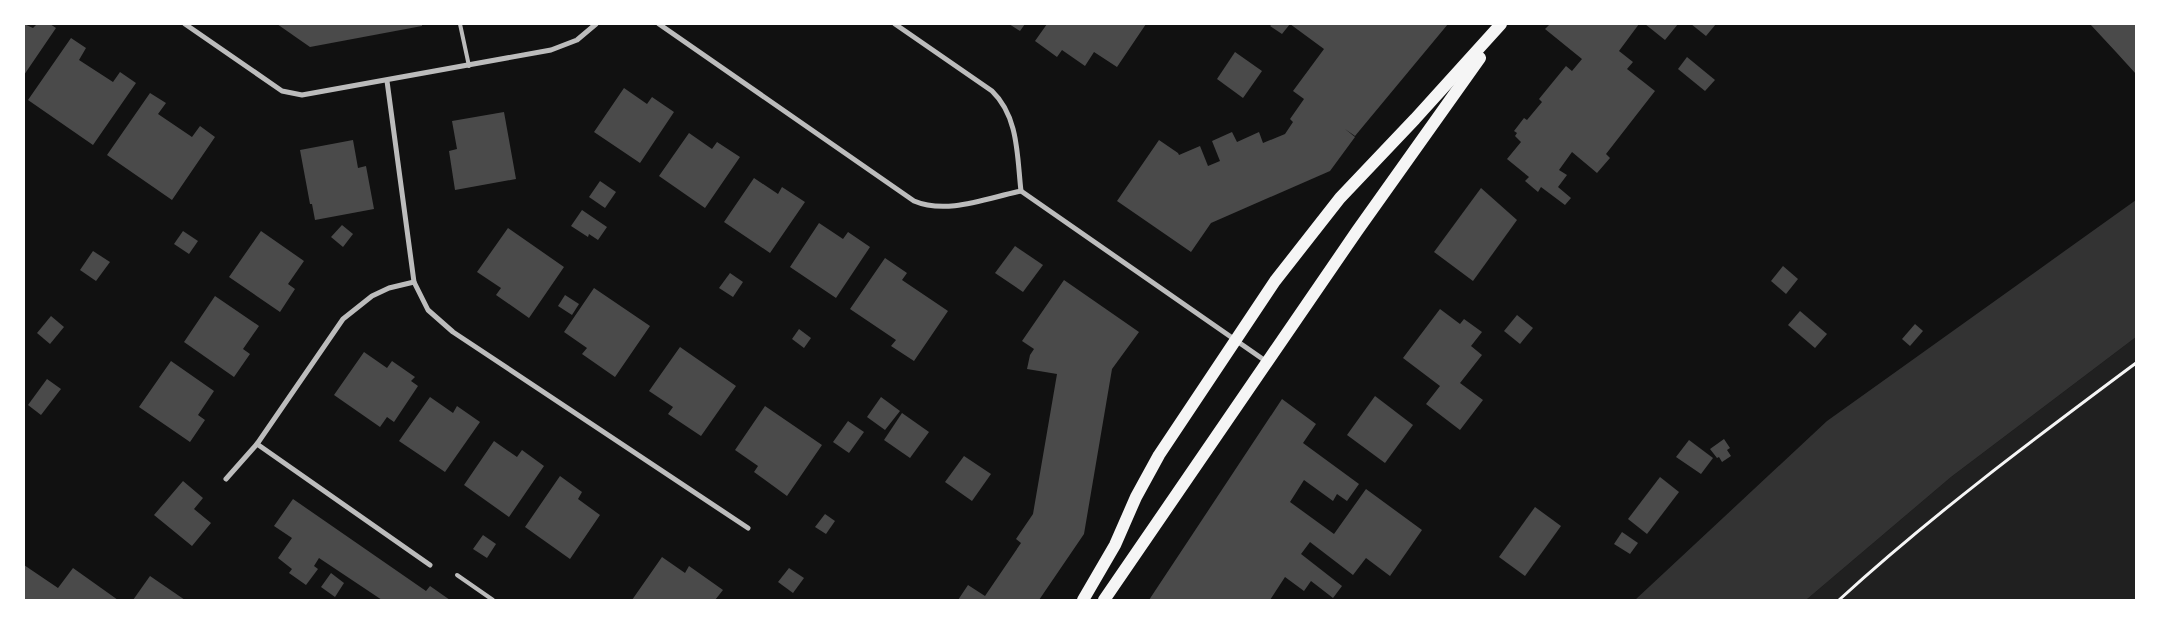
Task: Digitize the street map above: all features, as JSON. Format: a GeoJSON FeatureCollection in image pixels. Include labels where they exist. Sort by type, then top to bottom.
{"type":"FeatureCollection","features":[{"type":"Feature","properties":{"kind":"main road"},"geometry":{"type":"LineString","coordinates":[[1083,600],[1115,545],[1136,497],[1159,455],[1235,339],[1322,218],[1503,24]]}},
{"type":"Feature","properties":{"kind":"main road"},"geometry":{"type":"LineString","coordinates":[[1104,600],[1267,362],[1503,24]]}},
{"type":"Feature","properties":{"kind":"street"},"geometry":{"type":"LineString","coordinates":[[184,24],[282,91],[291,94],[313,94],[387,81],[564,46],[577,40],[596,24]]}},
{"type":"Feature","properties":{"kind":"street"},"geometry":{"type":"LineString","coordinates":[[659,24],[914,201],[926,206],[946,207],[1021,191],[1267,362]]}},
{"type":"Feature","properties":{"kind":"street"},"geometry":{"type":"LineString","coordinates":[[895,24],[992,91],[1001,100],[1012,120],[1021,191]]}},
{"type":"Feature","properties":{"kind":"street"},"geometry":{"type":"LineString","coordinates":[[387,81],[414,282],[428,310],[453,332],[748,528]]}},
{"type":"Feature","properties":{"kind":"street"},"geometry":{"type":"LineString","coordinates":[[226,478],[257,444],[343,319],[372,296],[389,288],[414,282]]}},
{"type":"Feature","properties":{"kind":"street"},"geometry":{"type":"LineString","coordinates":[[257,444],[430,565]]}},
{"type":"Feature","properties":{"kind":"lane"},"geometry":{"type":"LineString","coordinates":[[460,24],[469,66]]}},
{"type":"Feature","properties":{"kind":"lane"},"geometry":{"type":"LineString","coordinates":[[457,575],[494,600]]}},
{"type":"Feature","properties":{"kind":"path"},"geometry":{"type":"LineString","coordinates":[[1839,600],[1896,547],[2008,458],[2136,363]]}},
{"type":"Feature","properties":{"kind":"shaded area"},"geometry":{"type":"Polygon","coordinates":[[[2136,200],[2136,337],[1951,477],[1806,600],[1635,600],[1827,421],[2136,200]]]}},
{"type":"Feature","properties":{"kind":"shaded area"},"geometry":{"type":"Polygon","coordinates":[[[2136,337],[2136,600],[1806,600],[1951,477],[2136,337]]]}},
{"type":"Feature","properties":{"kind":"building"},"geometry":{"type":"Polygon","coordinates":[[[24,24],[33,28],[37,24],[50,24],[56,28],[24,75],[24,24]]]}},
{"type":"Feature","properties":{"kind":"building"},"geometry":{"type":"Polygon","coordinates":[[[277,24],[422,24],[422,26],[310,47],[277,24]]]}},
{"type":"Feature","properties":{"kind":"building"},"geometry":{"type":"Polygon","coordinates":[[[1009,24],[1025,24],[1020,31],[1009,24]]]}},
{"type":"Feature","properties":{"kind":"building"},"geometry":{"type":"Polygon","coordinates":[[[1047,24],[1146,24],[1117,67],[1094,52],[1085,66],[1062,50],[1057,57],[1035,41],[1047,24]]]}},
{"type":"Feature","properties":{"kind":"building"},"geometry":{"type":"Polygon","coordinates":[[[1272,24],[1290,24],[1282,34],[1270,26],[1272,24]]]}},
{"type":"Feature","properties":{"kind":"building"},"geometry":{"type":"Polygon","coordinates":[[[1290,24],[1448,24],[1355,136],[1345,129],[1355,137],[1330,171],[1211,223],[1191,252],[1117,201],[1159,140],[1179,155],[1200,146],[1208,166],[1220,161],[1212,141],[1232,132],[1237,142],[1259,132],[1263,143],[1285,134],[1293,122],[1290,119],[1304,99],[1293,91],[1324,49],[1290,24]]]}},
{"type":"Feature","properties":{"kind":"building"},"geometry":{"type":"Polygon","coordinates":[[[1550,24],[1639,24],[1619,51],[1633,62],[1627,69],[1655,91],[1606,154],[1610,158],[1597,173],[1572,152],[1559,170],[1567,175],[1558,187],[1571,198],[1565,205],[1541,187],[1538,192],[1525,181],[1529,177],[1507,159],[1521,142],[1515,136],[1517,133],[1514,131],[1524,118],[1527,120],[1542,102],[1539,99],[1566,66],[1572,71],[1582,59],[1545,29],[1550,24]]]}},
{"type":"Feature","properties":{"kind":"building"},"geometry":{"type":"Polygon","coordinates":[[[1645,24],[1678,24],[1665,40],[1645,24]]]}},
{"type":"Feature","properties":{"kind":"building"},"geometry":{"type":"Polygon","coordinates":[[[1691,24],[1716,24],[1706,36],[1691,24]]]}},
{"type":"Feature","properties":{"kind":"building"},"geometry":{"type":"Polygon","coordinates":[[[2090,24],[2136,24],[2136,74],[2116,52],[2090,24]]]}},
{"type":"Feature","properties":{"kind":"building"},"geometry":{"type":"Polygon","coordinates":[[[71,38],[86,48],[79,60],[113,82],[120,72],[136,83],[93,145],[28,100],[71,38]]]}},
{"type":"Feature","properties":{"kind":"building"},"geometry":{"type":"Polygon","coordinates":[[[1235,52],[1262,71],[1243,98],[1217,79],[1235,52]]]}},
{"type":"Feature","properties":{"kind":"building"},"geometry":{"type":"Polygon","coordinates":[[[1687,57],[1715,80],[1705,91],[1678,69],[1687,57]]]}},
{"type":"Feature","properties":{"kind":"building"},"geometry":{"type":"Polygon","coordinates":[[[624,88],[647,104],[652,97],[674,112],[640,163],[594,132],[624,88]]]}},
{"type":"Feature","properties":{"kind":"building"},"geometry":{"type":"Polygon","coordinates":[[[150,93],[166,103],[158,114],[192,137],[200,126],[215,137],[172,200],[107,155],[150,93]]]}},
{"type":"Feature","properties":{"kind":"building"},"geometry":{"type":"Polygon","coordinates":[[[504,112],[516,179],[455,190],[449,151],[457,149],[452,121],[504,112]]]}},
{"type":"Feature","properties":{"kind":"building"},"geometry":{"type":"Polygon","coordinates":[[[689,133],[712,149],[717,142],[740,157],[705,208],[659,176],[689,133]]]}},
{"type":"Feature","properties":{"kind":"building"},"geometry":{"type":"Polygon","coordinates":[[[353,140],[358,168],[366,166],[374,209],[315,220],[312,204],[310,204],[300,150],[353,140]]]}},
{"type":"Feature","properties":{"kind":"building"},"geometry":{"type":"Polygon","coordinates":[[[754,178],[778,194],[782,187],[805,202],[770,253],[724,222],[754,178]]]}},
{"type":"Feature","properties":{"kind":"building"},"geometry":{"type":"Polygon","coordinates":[[[600,181],[616,192],[605,208],[589,197],[600,181]]]}},
{"type":"Feature","properties":{"kind":"building"},"geometry":{"type":"Polygon","coordinates":[[[1481,188],[1517,220],[1473,281],[1434,252],[1481,188]]]}},
{"type":"Feature","properties":{"kind":"building"},"geometry":{"type":"Polygon","coordinates":[[[582,210],[607,227],[598,240],[589,234],[588,237],[571,226],[582,210]]]}},
{"type":"Feature","properties":{"kind":"building"},"geometry":{"type":"Polygon","coordinates":[[[819,223],[843,239],[848,232],[870,247],[836,298],[790,267],[819,223]]]}},
{"type":"Feature","properties":{"kind":"building"},"geometry":{"type":"Polygon","coordinates":[[[342,225],[353,234],[343,247],[331,237],[342,225]]]}},
{"type":"Feature","properties":{"kind":"building"},"geometry":{"type":"Polygon","coordinates":[[[508,228],[564,267],[529,318],[496,295],[501,288],[477,272],[508,228]]]}},
{"type":"Feature","properties":{"kind":"building"},"geometry":{"type":"Polygon","coordinates":[[[183,231],[198,241],[189,254],[174,244],[183,231]]]}},
{"type":"Feature","properties":{"kind":"building"},"geometry":{"type":"Polygon","coordinates":[[[261,231],[304,261],[288,284],[295,289],[280,312],[229,277],[261,231]]]}},
{"type":"Feature","properties":{"kind":"building"},"geometry":{"type":"Polygon","coordinates":[[[1015,246],[1043,265],[1023,292],[995,273],[1015,246]]]}},
{"type":"Feature","properties":{"kind":"building"},"geometry":{"type":"Polygon","coordinates":[[[93,251],[110,262],[96,281],[80,270],[93,251]]]}},
{"type":"Feature","properties":{"kind":"building"},"geometry":{"type":"Polygon","coordinates":[[[885,258],[907,273],[902,280],[948,311],[914,361],[891,346],[896,340],[850,309],[885,258]]]}},
{"type":"Feature","properties":{"kind":"building"},"geometry":{"type":"Polygon","coordinates":[[[1783,266],[1798,279],[1786,294],[1771,281],[1783,266]]]}},
{"type":"Feature","properties":{"kind":"building"},"geometry":{"type":"Polygon","coordinates":[[[730,273],[743,282],[733,297],[719,288],[730,273]]]}},
{"type":"Feature","properties":{"kind":"building"},"geometry":{"type":"Polygon","coordinates":[[[1064,280],[1139,332],[1112,369],[1084,534],[1039,600],[958,600],[968,585],[985,596],[1021,543],[1016,539],[1033,514],[1057,374],[1027,369],[1030,355],[1034,349],[1022,341],[1064,280]]]}},
{"type":"Feature","properties":{"kind":"building"},"geometry":{"type":"Polygon","coordinates":[[[594,288],[650,326],[615,377],[582,354],[587,348],[564,332],[594,288]]]}},
{"type":"Feature","properties":{"kind":"building"},"geometry":{"type":"Polygon","coordinates":[[[565,295],[579,304],[572,315],[558,306],[565,295]]]}},
{"type":"Feature","properties":{"kind":"building"},"geometry":{"type":"Polygon","coordinates":[[[215,296],[259,326],[243,349],[250,354],[234,377],[184,342],[215,296]]]}},
{"type":"Feature","properties":{"kind":"building"},"geometry":{"type":"Polygon","coordinates":[[[1440,309],[1460,324],[1464,319],[1482,332],[1471,346],[1482,355],[1460,383],[1483,400],[1460,430],[1426,404],[1440,386],[1403,358],[1440,309]]]}},
{"type":"Feature","properties":{"kind":"building"},"geometry":{"type":"Polygon","coordinates":[[[1800,311],[1827,334],[1815,348],[1788,325],[1800,311]]]}},
{"type":"Feature","properties":{"kind":"building"},"geometry":{"type":"Polygon","coordinates":[[[1517,315],[1533,328],[1520,344],[1504,331],[1517,315]]]}},
{"type":"Feature","properties":{"kind":"building"},"geometry":{"type":"Polygon","coordinates":[[[51,316],[64,327],[50,344],[37,333],[51,316]]]}},
{"type":"Feature","properties":{"kind":"building"},"geometry":{"type":"Polygon","coordinates":[[[1915,324],[1923,331],[1910,346],[1902,339],[1915,324]]]}},
{"type":"Feature","properties":{"kind":"building"},"geometry":{"type":"Polygon","coordinates":[[[799,329],[811,338],[804,348],[792,339],[799,329]]]}},
{"type":"Feature","properties":{"kind":"building"},"geometry":{"type":"Polygon","coordinates":[[[680,347],[736,386],[701,436],[668,414],[673,407],[649,391],[680,347]]]}},
{"type":"Feature","properties":{"kind":"building"},"geometry":{"type":"Polygon","coordinates":[[[364,352],[387,368],[392,361],[415,377],[411,381],[418,386],[394,422],[387,417],[380,427],[334,395],[364,352]]]}},
{"type":"Feature","properties":{"kind":"building"},"geometry":{"type":"Polygon","coordinates":[[[171,361],[214,391],[198,415],[205,420],[190,442],[139,407],[171,361]]]}},
{"type":"Feature","properties":{"kind":"building"},"geometry":{"type":"Polygon","coordinates":[[[47,379],[61,389],[41,415],[28,405],[47,379]]]}},
{"type":"Feature","properties":{"kind":"building"},"geometry":{"type":"Polygon","coordinates":[[[1375,396],[1413,425],[1385,463],[1347,435],[1375,396]]]}},
{"type":"Feature","properties":{"kind":"building"},"geometry":{"type":"Polygon","coordinates":[[[430,397],[453,413],[457,406],[480,422],[445,472],[399,441],[430,397]]]}},
{"type":"Feature","properties":{"kind":"building"},"geometry":{"type":"Polygon","coordinates":[[[881,397],[900,411],[885,430],[867,417],[881,397]]]}},
{"type":"Feature","properties":{"kind":"building"},"geometry":{"type":"Polygon","coordinates":[[[1282,399],[1316,424],[1303,443],[1359,484],[1347,501],[1337,494],[1333,501],[1304,480],[1290,502],[1334,534],[1366,489],[1422,530],[1390,576],[1366,558],[1353,575],[1310,542],[1301,554],[1342,586],[1333,598],[1311,581],[1304,591],[1285,577],[1270,600],[1149,600],[1282,399]]]}},
{"type":"Feature","properties":{"kind":"building"},"geometry":{"type":"Polygon","coordinates":[[[765,406],[822,445],[787,496],[754,472],[758,466],[735,450],[765,406]]]}},
{"type":"Feature","properties":{"kind":"building"},"geometry":{"type":"Polygon","coordinates":[[[902,413],[929,432],[910,458],[884,440],[902,413]]]}},
{"type":"Feature","properties":{"kind":"building"},"geometry":{"type":"Polygon","coordinates":[[[848,421],[864,432],[849,453],[833,442],[848,421]]]}},
{"type":"Feature","properties":{"kind":"building"},"geometry":{"type":"Polygon","coordinates":[[[1724,439],[1730,448],[1727,450],[1731,456],[1722,462],[1710,449],[1724,439]]]}},
{"type":"Feature","properties":{"kind":"building"},"geometry":{"type":"Polygon","coordinates":[[[1689,440],[1713,458],[1701,474],[1676,457],[1689,440]]]}},
{"type":"Feature","properties":{"kind":"building"},"geometry":{"type":"Polygon","coordinates":[[[494,441],[517,457],[522,450],[544,466],[509,517],[464,485],[494,441]]]}},
{"type":"Feature","properties":{"kind":"building"},"geometry":{"type":"Polygon","coordinates":[[[964,456],[991,474],[972,501],[945,482],[964,456]]]}},
{"type":"Feature","properties":{"kind":"building"},"geometry":{"type":"Polygon","coordinates":[[[560,476],[582,492],[578,499],[600,515],[570,559],[525,527],[560,476]]]}},
{"type":"Feature","properties":{"kind":"building"},"geometry":{"type":"Polygon","coordinates":[[[1660,477],[1679,492],[1647,534],[1628,519],[1660,477]]]}},
{"type":"Feature","properties":{"kind":"building"},"geometry":{"type":"Polygon","coordinates":[[[183,481],[203,498],[194,509],[211,523],[192,546],[154,515],[183,481]]]}},
{"type":"Feature","properties":{"kind":"building"},"geometry":{"type":"Polygon","coordinates":[[[293,499],[426,591],[430,586],[450,600],[382,600],[319,558],[314,566],[318,569],[306,585],[289,573],[292,569],[278,558],[292,538],[274,526],[293,499]]]}},
{"type":"Feature","properties":{"kind":"building"},"geometry":{"type":"Polygon","coordinates":[[[1535,507],[1561,526],[1525,576],[1499,557],[1535,507]]]}},
{"type":"Feature","properties":{"kind":"building"},"geometry":{"type":"Polygon","coordinates":[[[825,514],[835,521],[826,534],[815,527],[825,514]]]}},
{"type":"Feature","properties":{"kind":"building"},"geometry":{"type":"Polygon","coordinates":[[[1622,532],[1638,543],[1630,554],[1614,544],[1622,532]]]}},
{"type":"Feature","properties":{"kind":"building"},"geometry":{"type":"Polygon","coordinates":[[[483,535],[496,544],[487,558],[473,549],[483,535]]]}},
{"type":"Feature","properties":{"kind":"building"},"geometry":{"type":"Polygon","coordinates":[[[662,557],[685,573],[689,566],[723,590],[715,600],[632,600],[662,557]]]}},
{"type":"Feature","properties":{"kind":"building"},"geometry":{"type":"Polygon","coordinates":[[[24,565],[58,588],[73,568],[118,600],[24,600],[24,565]]]}},
{"type":"Feature","properties":{"kind":"building"},"geometry":{"type":"Polygon","coordinates":[[[789,568],[804,578],[793,593],[778,582],[789,568]]]}},
{"type":"Feature","properties":{"kind":"building"},"geometry":{"type":"Polygon","coordinates":[[[331,573],[344,583],[335,597],[321,587],[331,573]]]}},
{"type":"Feature","properties":{"kind":"building"},"geometry":{"type":"Polygon","coordinates":[[[150,576],[185,600],[133,600],[150,576]]]}}]}
